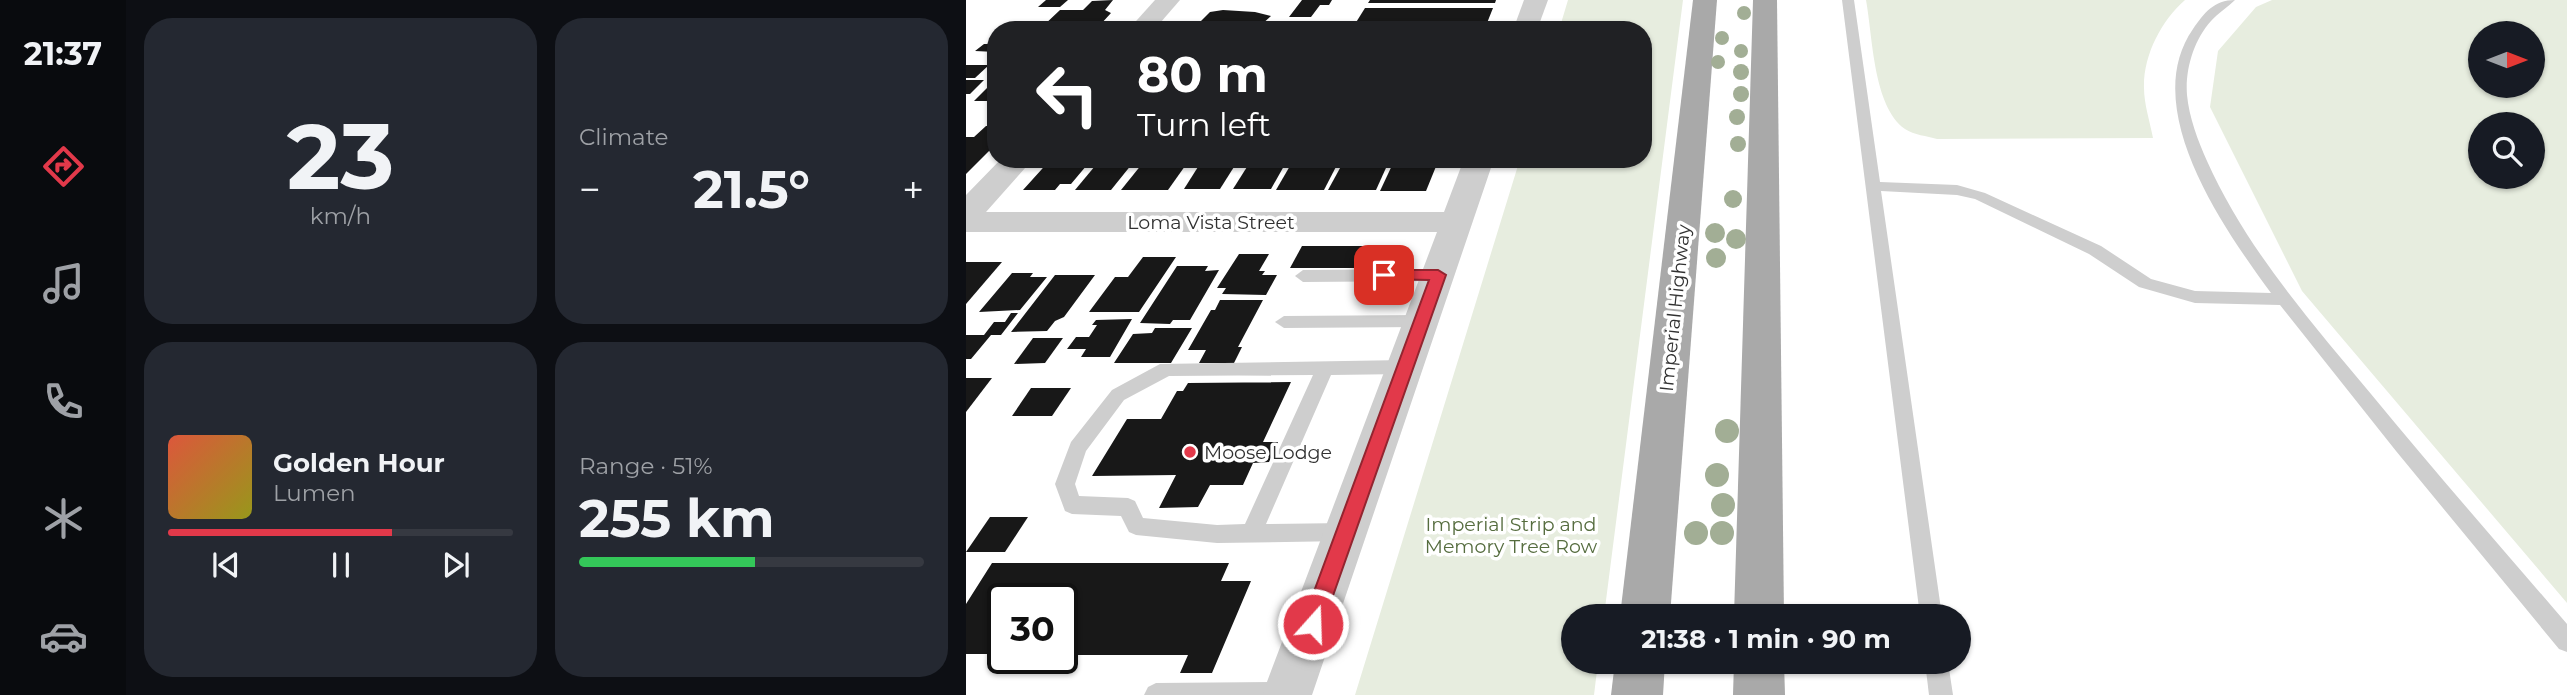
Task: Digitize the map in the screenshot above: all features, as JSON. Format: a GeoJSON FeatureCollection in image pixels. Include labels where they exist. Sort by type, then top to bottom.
{"type":"FeatureCollection","features":[{"type":"Feature","properties":{"kind":"main road","name":"Imperial Highway"},"geometry":{"type":"LineString","coordinates":[[1646,604],[1705,0]]}},
{"type":"Feature","properties":{"kind":"main road"},"geometry":{"type":"LineString","coordinates":[[1759,604],[1765,0]]}},
{"type":"Feature","properties":{"kind":"main road"},"geometry":{"type":"LineString","coordinates":[[1637,695],[1639,674]]}},
{"type":"Feature","properties":{"kind":"main road"},"geometry":{"type":"LineString","coordinates":[[1759,674],[1759,695]]}},
{"type":"Feature","properties":{"kind":"street"},"geometry":{"type":"LineString","coordinates":[[1148,21],[1168,0]]}},
{"type":"Feature","properties":{"kind":"street"},"geometry":{"type":"LineString","coordinates":[[1528,21],[1536,0]]}},
{"type":"Feature","properties":{"kind":"street"},"geometry":{"type":"LineString","coordinates":[[966,214],[1009,168]]}},
{"type":"Feature","properties":{"kind":"street"},"geometry":{"type":"LineString","coordinates":[[1287,694],[1476,168]]}},
{"type":"Feature","properties":{"kind":"street","name":"Loma Vista Street"},"geometry":{"type":"LineString","coordinates":[[966,222],[1457,222]]}},
{"type":"Feature","properties":{"kind":"lane"},"geometry":{"type":"LineString","coordinates":[[1848,0],[1929,604]]}},
{"type":"Feature","properties":{"kind":"lane"},"geometry":{"type":"LineString","coordinates":[[2229,0],[2197,30],[2183,65],[2182,108],[2200,162],[2232,221],[2284,299],[2567,640]]}},
{"type":"Feature","properties":{"kind":"lane"},"geometry":{"type":"LineString","coordinates":[[1873,186],[1957,190],[1980,196],[2095,250],[2145,283],[2195,297],[2284,299]]}},
{"type":"Feature","properties":{"kind":"lane"},"geometry":{"type":"LineString","coordinates":[[1303,276],[1438,275]]}},
{"type":"Feature","properties":{"kind":"lane"},"geometry":{"type":"LineString","coordinates":[[1284,322],[1421,321]]}},
{"type":"Feature","properties":{"kind":"lane"},"geometry":{"type":"LineString","coordinates":[[1346,531],[1217,534],[1136,526],[1129,507],[1072,505],[1065,484],[1077,448],[1118,395],[1166,369],[1405,366]]}},
{"type":"Feature","properties":{"kind":"lane"},"geometry":{"type":"LineString","coordinates":[[1251,533],[1325,368]]}},
{"type":"Feature","properties":{"kind":"lane"},"geometry":{"type":"LineString","coordinates":[[1938,674],[1941,695]]}},
{"type":"Feature","properties":{"kind":"lane"},"geometry":{"type":"LineString","coordinates":[[1156,695],[1287,694]]}},
{"type":"Feature","properties":{"kind":"green space","name":"Imperial Strip and Memory Tree Row"},"geometry":{"type":"Polygon","coordinates":[[[1568,0],[1683,0],[1606,604],[1561,604],[1561,674],[1597,674],[1594,695],[1355,695],[1517,168],[1652,168],[1652,21],[1562,21],[1568,0]]]}},
{"type":"Feature","properties":{"kind":"green space"},"geometry":{"type":"Polygon","coordinates":[[[1866,0],[2185,0],[2168,18],[2155,40],[2144,76],[2144,94],[2153,138],[1937,139],[1905,129],[1894,118],[1886,104],[1876,70],[1866,0]]]}},
{"type":"Feature","properties":{"kind":"green space"},"geometry":{"type":"Polygon","coordinates":[[[2272,0],[2567,0],[2567,603],[2302,291],[2210,107],[2218,51],[2256,7],[2272,0]]]}},
{"type":"Feature","properties":{"kind":"building"},"geometry":{"type":"Polygon","coordinates":[[[1046,0],[1068,0],[1060,7],[1038,7],[1046,0]]]}},
{"type":"Feature","properties":{"kind":"building"},"geometry":{"type":"Polygon","coordinates":[[[1113,0],[1105,10],[1111,13],[1104,21],[1048,21],[1060,10],[1083,10],[1092,1],[1113,0]]]}},
{"type":"Feature","properties":{"kind":"building"},"geometry":{"type":"Polygon","coordinates":[[[1302,0],[1332,0],[1329,5],[1320,5],[1311,17],[1289,17],[1302,0]]]}},
{"type":"Feature","properties":{"kind":"building"},"geometry":{"type":"Polygon","coordinates":[[[1370,0],[1496,0],[1495,3],[1368,3],[1370,0]]]}},
{"type":"Feature","properties":{"kind":"building"},"geometry":{"type":"Polygon","coordinates":[[[1365,8],[1493,8],[1488,21],[1357,21],[1365,8]]]}},
{"type":"Feature","properties":{"kind":"building"},"geometry":{"type":"Polygon","coordinates":[[[1210,12],[1255,12],[1271,16],[1266,21],[1201,21],[1210,12]]]}},
{"type":"Feature","properties":{"kind":"building"},"geometry":{"type":"Polygon","coordinates":[[[987,44],[987,52],[975,51],[987,44]]]}},
{"type":"Feature","properties":{"kind":"building"},"geometry":{"type":"Polygon","coordinates":[[[966,65],[987,65],[975,78],[966,78],[966,65]]]}},
{"type":"Feature","properties":{"kind":"building"},"geometry":{"type":"Polygon","coordinates":[[[966,80],[984,80],[970,94],[966,94],[966,80]]]}},
{"type":"Feature","properties":{"kind":"building"},"geometry":{"type":"Polygon","coordinates":[[[987,88],[987,101],[974,101],[987,88]]]}},
{"type":"Feature","properties":{"kind":"building"},"geometry":{"type":"Polygon","coordinates":[[[987,126],[987,153],[966,174],[966,137],[974,137],[987,126]]]}},
{"type":"Feature","properties":{"kind":"building"},"geometry":{"type":"Polygon","coordinates":[[[1043,168],[1084,168],[1071,184],[1060,184],[1055,190],[1023,190],[1043,168]]]}},
{"type":"Feature","properties":{"kind":"building"},"geometry":{"type":"Polygon","coordinates":[[[1093,168],[1129,168],[1111,190],[1075,190],[1093,168]]]}},
{"type":"Feature","properties":{"kind":"building"},"geometry":{"type":"Polygon","coordinates":[[[1139,168],[1184,168],[1168,190],[1121,190],[1139,168]]]}},
{"type":"Feature","properties":{"kind":"building"},"geometry":{"type":"Polygon","coordinates":[[[1197,168],[1233,168],[1220,189],[1184,189],[1197,168]]]}},
{"type":"Feature","properties":{"kind":"building"},"geometry":{"type":"Polygon","coordinates":[[[1246,168],[1283,168],[1271,189],[1233,189],[1246,168]]]}},
{"type":"Feature","properties":{"kind":"building"},"geometry":{"type":"Polygon","coordinates":[[[1289,168],[1335,168],[1324,190],[1276,190],[1289,168]]]}},
{"type":"Feature","properties":{"kind":"building"},"geometry":{"type":"Polygon","coordinates":[[[1340,168],[1386,168],[1376,190],[1328,190],[1340,168]]]}},
{"type":"Feature","properties":{"kind":"building"},"geometry":{"type":"Polygon","coordinates":[[[1391,168],[1435,168],[1426,191],[1380,191],[1391,168]]]}},
{"type":"Feature","properties":{"kind":"building"},"geometry":{"type":"Polygon","coordinates":[[[1302,246],[1404,246],[1395,268],[1290,268],[1302,246]]]}},
{"type":"Feature","properties":{"kind":"building"},"geometry":{"type":"Polygon","coordinates":[[[1239,254],[1269,254],[1259,271],[1265,271],[1262,275],[1277,275],[1266,295],[1222,294],[1226,288],[1217,288],[1239,254]]]}},
{"type":"Feature","properties":{"kind":"building"},"geometry":{"type":"Polygon","coordinates":[[[1143,257],[1176,257],[1139,312],[1089,312],[1115,277],[1128,277],[1143,257]]]}},
{"type":"Feature","properties":{"kind":"building"},"geometry":{"type":"Polygon","coordinates":[[[966,262],[1002,262],[966,304],[966,262]]]}},
{"type":"Feature","properties":{"kind":"building"},"geometry":{"type":"Polygon","coordinates":[[[1177,266],[1208,266],[1205,271],[1219,270],[1190,320],[1173,320],[1170,324],[1140,323],[1177,266]]]}},
{"type":"Feature","properties":{"kind":"building"},"geometry":{"type":"Polygon","coordinates":[[[1012,273],[1033,273],[1030,277],[1047,277],[1020,310],[979,312],[1012,273]]]}},
{"type":"Feature","properties":{"kind":"building"},"geometry":{"type":"Polygon","coordinates":[[[1055,275],[1095,275],[1064,317],[1055,321],[1047,331],[1011,332],[1055,275]]]}},
{"type":"Feature","properties":{"kind":"building"},"geometry":{"type":"Polygon","coordinates":[[[1220,300],[1263,300],[1238,347],[1242,347],[1234,363],[1199,363],[1206,350],[1188,350],[1211,310],[1215,310],[1220,300]]]}},
{"type":"Feature","properties":{"kind":"building"},"geometry":{"type":"Polygon","coordinates":[[[1011,313],[1018,313],[1001,335],[991,335],[971,359],[966,359],[966,335],[984,335],[994,322],[1005,322],[1011,313]]]}},
{"type":"Feature","properties":{"kind":"building"},"geometry":{"type":"Polygon","coordinates":[[[1132,319],[1110,357],[1081,357],[1086,349],[1067,349],[1076,337],[1089,337],[1097,325],[1092,325],[1096,320],[1132,319]]]}},
{"type":"Feature","properties":{"kind":"building"},"geometry":{"type":"Polygon","coordinates":[[[1155,328],[1192,328],[1171,363],[1114,363],[1133,334],[1152,333],[1155,328]]]}},
{"type":"Feature","properties":{"kind":"building"},"geometry":{"type":"Polygon","coordinates":[[[1033,338],[1063,338],[1045,363],[1014,364],[1033,338]]]}},
{"type":"Feature","properties":{"kind":"building"},"geometry":{"type":"Polygon","coordinates":[[[966,378],[992,378],[966,412],[966,378]]]}},
{"type":"Feature","properties":{"kind":"building","name":"Moose Lodge"},"geometry":{"type":"Polygon","coordinates":[[[1291,382],[1263,442],[1278,442],[1269,462],[1253,463],[1243,485],[1210,485],[1198,507],[1159,508],[1176,475],[1092,476],[1127,419],[1161,419],[1177,391],[1183,391],[1188,383],[1291,382]]]}},
{"type":"Feature","properties":{"kind":"building"},"geometry":{"type":"Polygon","coordinates":[[[1031,388],[1071,388],[1052,416],[1012,416],[1031,388]]]}},
{"type":"Feature","properties":{"kind":"building"},"geometry":{"type":"Polygon","coordinates":[[[990,517],[1028,517],[1005,552],[966,552],[990,517]]]}},
{"type":"Feature","properties":{"kind":"building"},"geometry":{"type":"Polygon","coordinates":[[[992,563],[1229,563],[1221,581],[1251,581],[1212,673],[1180,673],[1188,655],[1078,655],[1078,583],[987,583],[987,654],[966,654],[966,604],[992,563]]]}},
{"type":"Feature","properties":{"kind":"place","name":"Moose Lodge"},"geometry":{"type":"Point","coordinates":[1190,452]}},
{"type":"Feature","properties":{"kind":"route"},"geometry":{"type":"LineString","coordinates":[[1313,624],[1438,275],[1384,275]]}}]}
